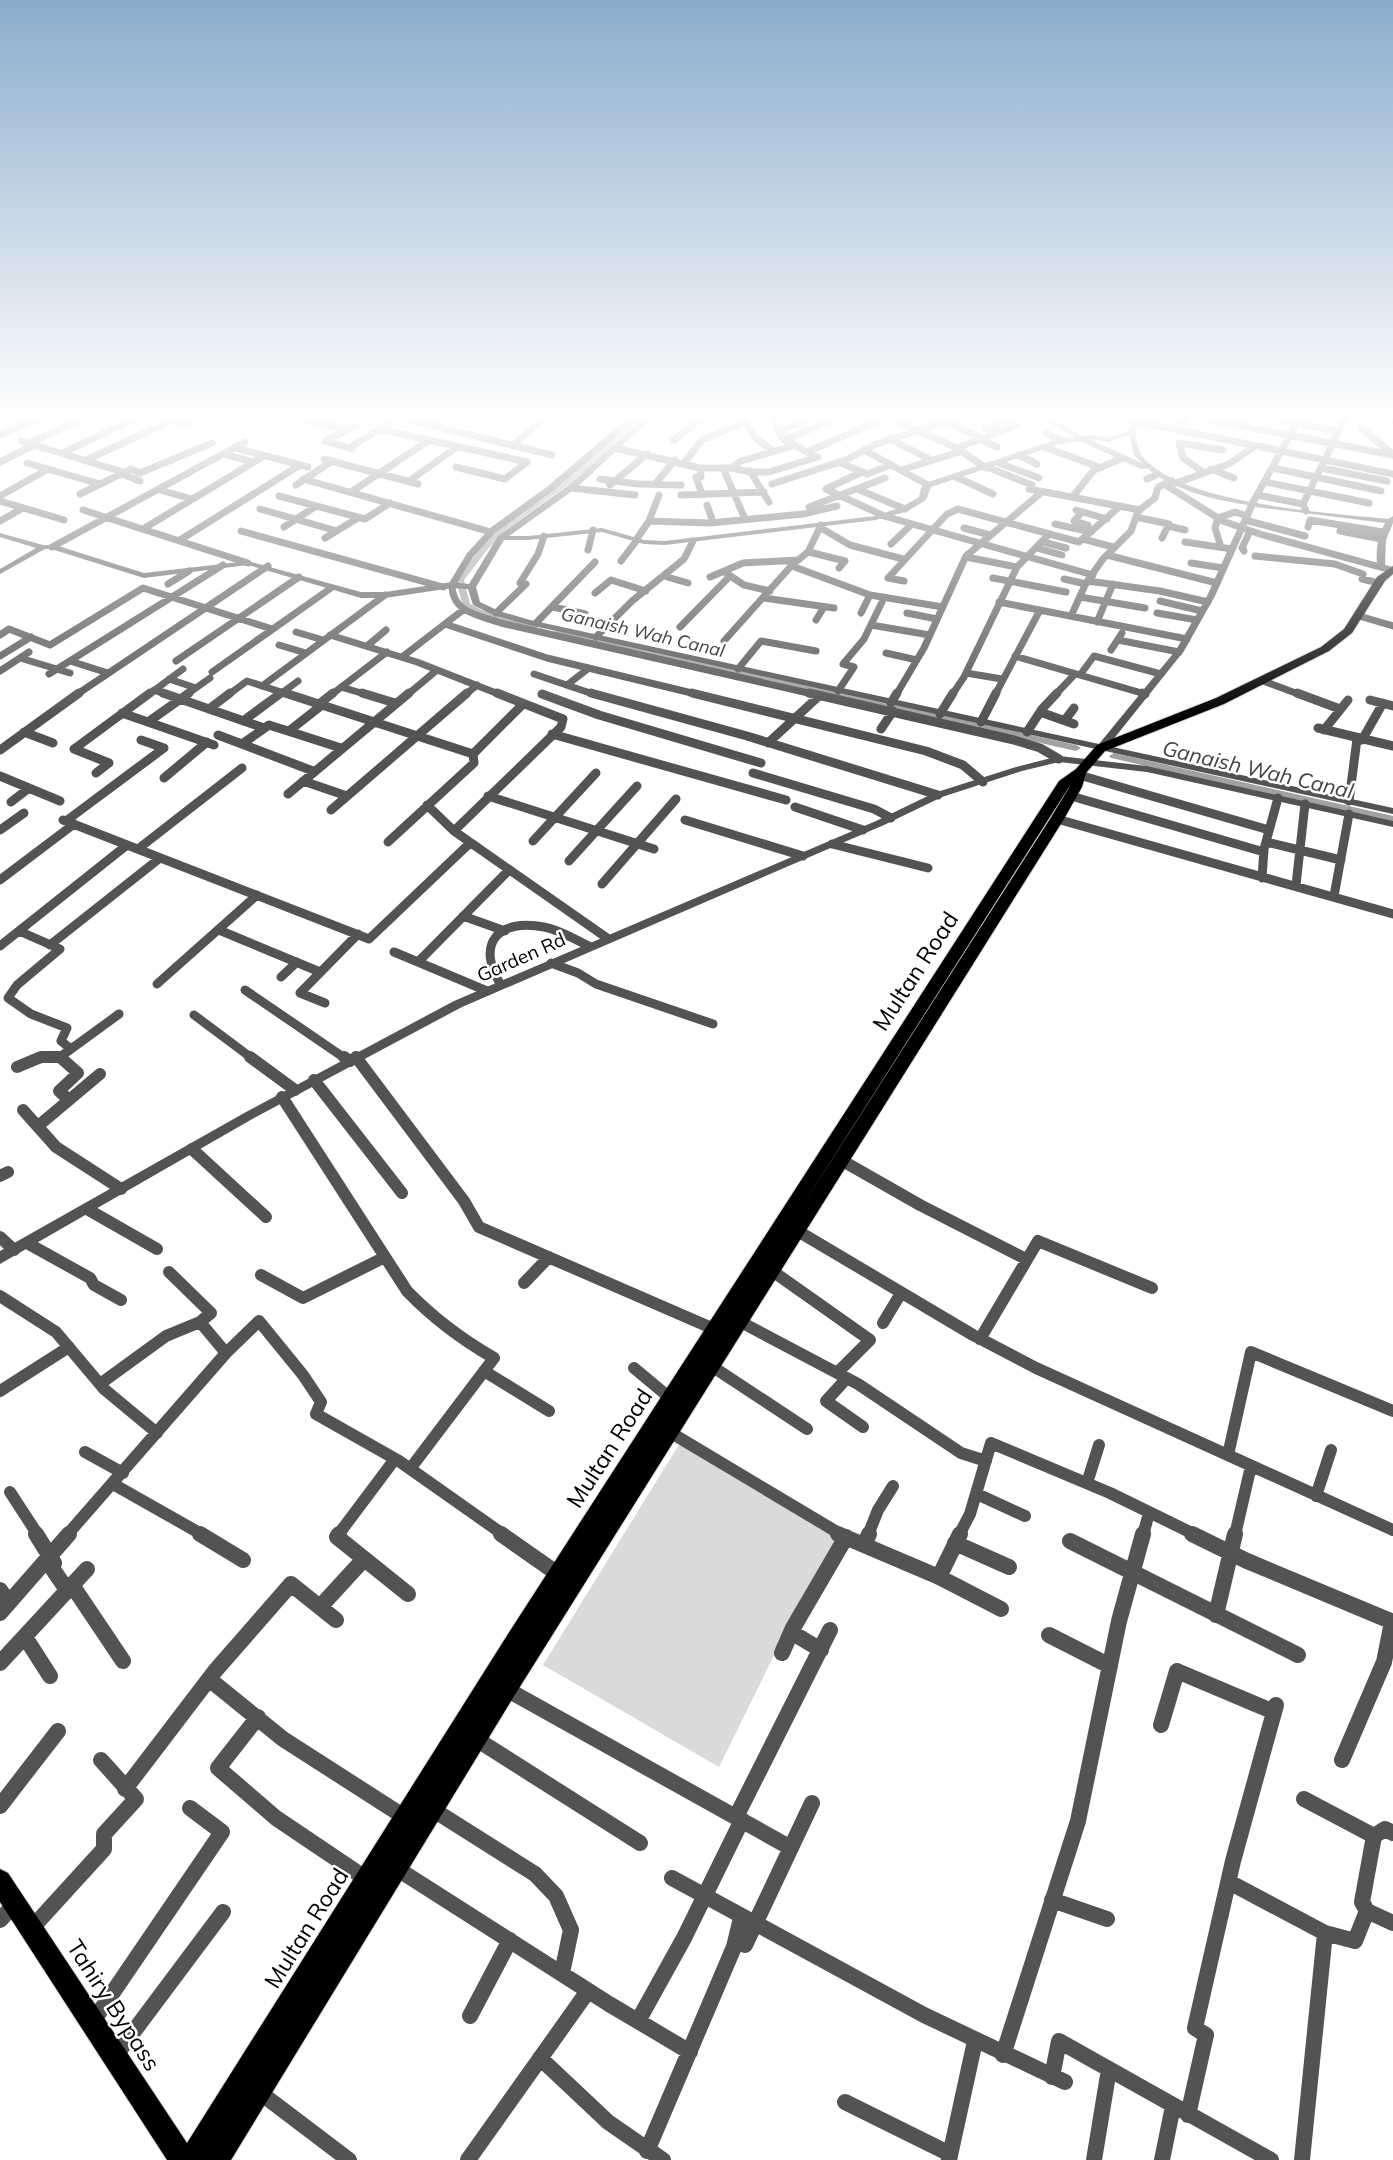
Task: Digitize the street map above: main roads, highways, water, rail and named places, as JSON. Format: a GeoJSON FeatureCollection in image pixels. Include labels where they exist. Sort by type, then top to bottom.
{"type":"FeatureCollection","features":[{"type":"Feature","properties":{"kind":"main road","name":"Multan Road"},"geometry":{"type":"LineString","coordinates":[[192,2160],[403,1816],[1064,784],[1101,748],[1220,701],[1325,649],[1348,631],[1390,569]]}},
{"type":"Feature","properties":{"kind":"main road","name":"Multan Road"},"geometry":{"type":"LineString","coordinates":[[216,2160],[506,1689],[1057,819],[1071,796],[1082,769]]}},
{"type":"Feature","properties":{"kind":"main road","name":"Tahiry Bypass"},"geometry":{"type":"LineString","coordinates":[[0,1881],[7,1912],[31,1929],[183,2160]]}},
{"type":"Feature","properties":{"kind":"waterway","name":"Ganaish Wah Canal"},"geometry":{"type":"LineString","coordinates":[[517,518],[485,547],[460,580],[466,605],[481,613],[534,626]]}},
{"type":"Feature","properties":{"kind":"waterway","name":"Ganaish Wah Canal"},"geometry":{"type":"LineString","coordinates":[[559,631],[1076,748]]}},
{"type":"Feature","properties":{"kind":"waterway","name":"Ganaish Wah Canal"},"geometry":{"type":"LineString","coordinates":[[1114,756],[1393,819]]}}]}
